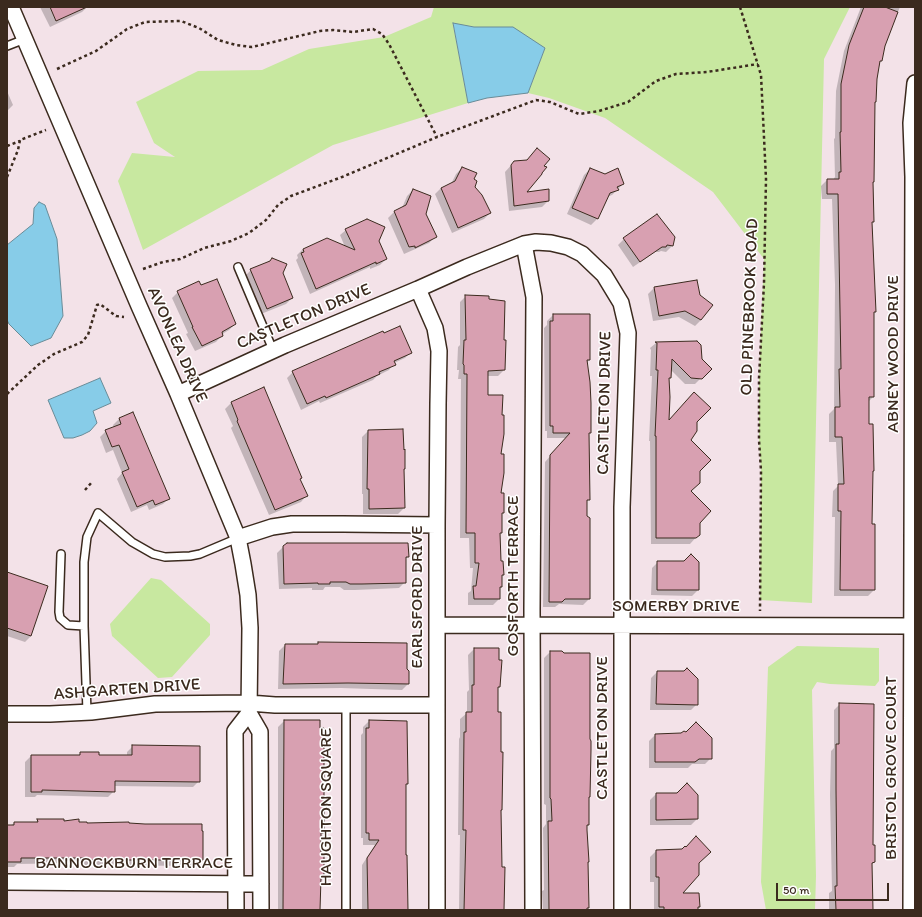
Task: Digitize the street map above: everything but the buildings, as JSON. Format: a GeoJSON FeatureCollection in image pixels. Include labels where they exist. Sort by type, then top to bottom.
{"type":"FeatureCollection","features":[{"type":"Feature","properties":{"kind":"street","name":"AVONLEA DRIVE"},"geometry":{"type":"LineString","coordinates":[[11,7],[178,394],[238,538],[244,564],[248,596],[250,628],[249,708],[260,732],[261,910]]}},
{"type":"Feature","properties":{"kind":"street","name":"ABNEY WOOD DRIVE"},"geometry":{"type":"LineString","coordinates":[[913,626],[914,230],[911,123],[915,83]]}},
{"type":"Feature","properties":{"kind":"street","name":"CASTLETON DRIVE"},"geometry":{"type":"LineString","coordinates":[[178,394],[273,350],[418,289],[467,266],[524,244],[536,242],[551,243],[568,247],[582,254],[604,275],[621,303],[628,333],[622,507],[622,910]]}},
{"type":"Feature","properties":{"kind":"street","name":"GOSFORTH TERRACE"},"geometry":{"type":"LineString","coordinates":[[524,244],[534,298],[532,910]]}},
{"type":"Feature","properties":{"kind":"street","name":"EARLSFORD DRIVE"},"geometry":{"type":"LineString","coordinates":[[418,289],[435,328],[439,352],[437,525],[437,910]]}},
{"type":"Feature","properties":{"kind":"street"},"geometry":{"type":"LineString","coordinates":[[238,538],[272,527],[292,524],[437,525]]}},
{"type":"Feature","properties":{"kind":"street","name":"SOMERBY DRIVE"},"geometry":{"type":"LineString","coordinates":[[437,626],[913,626]]}},
{"type":"Feature","properties":{"kind":"street","name":"BRISTOL GROVE COURT"},"geometry":{"type":"LineString","coordinates":[[911,910],[913,626]]}},
{"type":"Feature","properties":{"kind":"street","name":"ASHGARTEN DRIVE"},"geometry":{"type":"LineString","coordinates":[[7,714],[87,712],[155,704],[249,708]]}},
{"type":"Feature","properties":{"kind":"street","name":"HAUGHTON SQUARE"},"geometry":{"type":"LineString","coordinates":[[249,708],[346,705],[437,705]]}},
{"type":"Feature","properties":{"kind":"street"},"geometry":{"type":"LineString","coordinates":[[236,910],[235,731],[249,708]]}},
{"type":"Feature","properties":{"kind":"street","name":"BANNOCKBURN TERRACE"},"geometry":{"type":"LineString","coordinates":[[7,882],[261,884]]}},
{"type":"Feature","properties":{"kind":"lane"},"geometry":{"type":"LineString","coordinates":[[7,46],[25,38]]}},
{"type":"Feature","properties":{"kind":"lane"},"geometry":{"type":"LineString","coordinates":[[238,267],[273,350]]}},
{"type":"Feature","properties":{"kind":"lane"},"geometry":{"type":"LineString","coordinates":[[87,712],[84,626],[84,562],[87,538],[98,513],[132,542],[153,554],[165,557],[200,554],[238,538]]}},
{"type":"Feature","properties":{"kind":"lane"},"geometry":{"type":"LineString","coordinates":[[61,554],[60,618],[68,625],[84,626]]}},
{"type":"Feature","properties":{"kind":"lane","name":"HAUGHTON SQUARE"},"geometry":{"type":"LineString","coordinates":[[346,705],[346,910]]}},
{"type":"Feature","properties":{"kind":"path","name":"OLD PINEBROOK ROAD"},"geometry":{"type":"LineString","coordinates":[[740,7],[761,75],[766,179],[764,283],[759,378],[759,440],[761,471],[760,611]]}},
{"type":"Feature","properties":{"kind":"path"},"geometry":{"type":"LineString","coordinates":[[57,69],[96,51],[127,29],[145,22],[181,21],[199,28],[218,40],[236,45],[252,47],[320,31],[334,30],[353,32],[373,29],[382,34],[389,44],[437,137]]}},
{"type":"Feature","properties":{"kind":"path"},"geometry":{"type":"LineString","coordinates":[[143,268],[180,259],[204,248],[231,242],[266,220],[278,205],[291,196],[342,177],[437,137],[536,100],[550,102],[579,114],[599,111],[628,102],[656,81],[676,74],[707,72],[758,64]]}},
{"type":"Feature","properties":{"kind":"path"},"geometry":{"type":"LineString","coordinates":[[7,146],[46,130]]}},
{"type":"Feature","properties":{"kind":"path"},"geometry":{"type":"LineString","coordinates":[[7,177],[18,150],[20,140]]}},
{"type":"Feature","properties":{"kind":"path"},"geometry":{"type":"LineString","coordinates":[[7,394],[38,365],[54,354],[86,339],[97,305],[100,304],[116,316],[124,316]]}},
{"type":"Feature","properties":{"kind":"path"},"geometry":{"type":"LineString","coordinates":[[85,490],[92,482]]}},
{"type":"Feature","properties":{"kind":"green space"},"geometry":{"type":"Polygon","coordinates":[[[434,7],[850,7],[824,59],[812,603],[760,600],[761,471],[759,439],[759,378],[764,259],[713,192],[605,118],[549,98],[528,93],[545,48],[474,27],[453,24],[468,103],[333,145],[143,250],[118,181],[132,153],[175,157],[154,143],[136,102],[198,71],[262,70],[309,49],[384,37],[431,17],[434,7]]]}},
{"type":"Feature","properties":{"kind":"green space"},"geometry":{"type":"Polygon","coordinates":[[[151,578],[161,580],[210,624],[210,635],[172,677],[158,678],[112,636],[110,624],[151,578]]]}},
{"type":"Feature","properties":{"kind":"green space"},"geometry":{"type":"Polygon","coordinates":[[[797,646],[879,648],[879,681],[875,686],[817,682],[812,690],[816,876],[815,910],[766,910],[761,882],[768,667],[797,646]]]}},
{"type":"Feature","properties":{"kind":"water"},"geometry":{"type":"Polygon","coordinates":[[[453,23],[474,27],[513,27],[545,48],[528,93],[487,98],[468,103],[453,23]]]}},
{"type":"Feature","properties":{"kind":"water"},"geometry":{"type":"Polygon","coordinates":[[[39,202],[45,205],[57,239],[63,316],[51,338],[31,346],[9,324],[7,320],[7,245],[33,224],[34,208],[39,202]]]}},
{"type":"Feature","properties":{"kind":"water"},"geometry":{"type":"Polygon","coordinates":[[[100,378],[111,403],[93,411],[97,423],[90,431],[73,438],[64,438],[48,400],[100,378]]]}}]}
